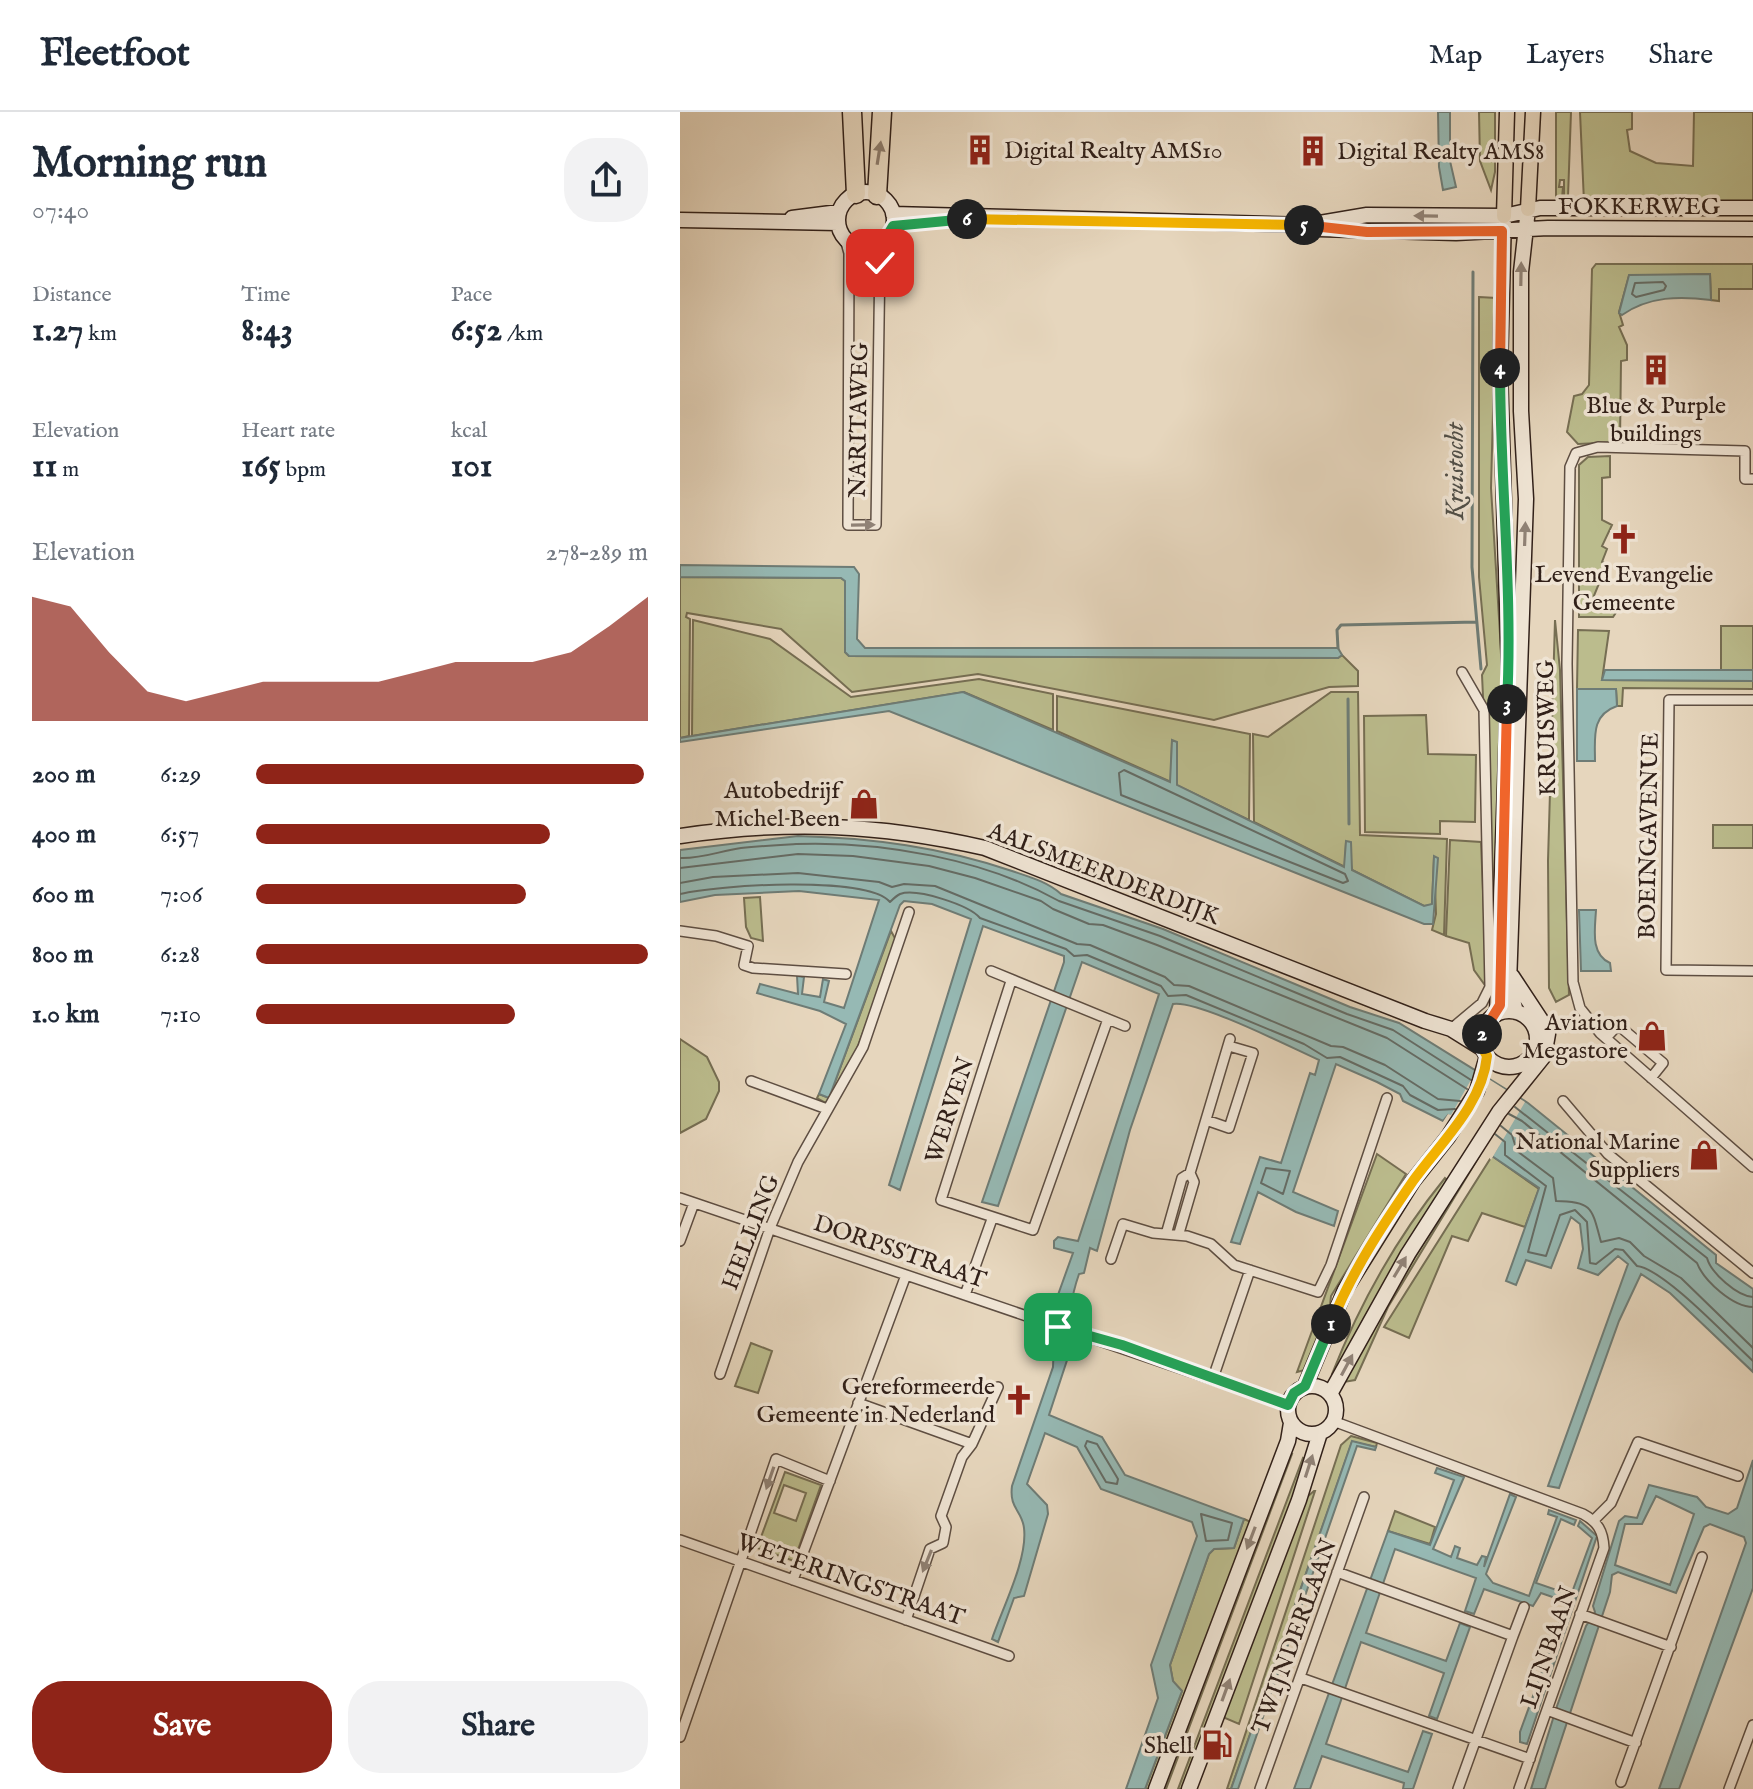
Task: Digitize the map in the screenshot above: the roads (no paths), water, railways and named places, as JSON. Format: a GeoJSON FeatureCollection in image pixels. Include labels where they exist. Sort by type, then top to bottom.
{"type":"FeatureCollection","features":[{"type":"Feature","properties":{"kind":"highway"},"geometry":{"type":"LineString","coordinates":[[852,112],[856,194]]}},
{"type":"Feature","properties":{"kind":"highway"},"geometry":{"type":"LineString","coordinates":[[877,195],[882,112]]}},
{"type":"Feature","properties":{"kind":"main road","name":"KRUISWEG"},"geometry":{"type":"LineString","coordinates":[[1497,1014],[1509,671],[1508,576],[1501,463],[1502,231],[1507,112]]}},
{"type":"Feature","properties":{"kind":"main road","name":"KRUISWEG"},"geometry":{"type":"LineString","coordinates":[[1516,1012],[1510,998],[1526,499],[1520,354],[1524,229],[1528,209],[1533,112]]}},
{"type":"Feature","properties":{"kind":"main road"},"geometry":{"type":"LineString","coordinates":[[839,218],[856,194],[877,195],[893,220]]}},
{"type":"Feature","properties":{"kind":"main road","name":"FOKKERWEG"},"geometry":{"type":"LineString","coordinates":[[1308,225],[1367,215],[1504,216],[1528,209],[1753,208]]}},
{"type":"Feature","properties":{"kind":"main road"},"geometry":{"type":"LineString","coordinates":[[680,220],[839,218]]}},
{"type":"Feature","properties":{"kind":"main road"},"geometry":{"type":"LineString","coordinates":[[839,218],[845,239],[869,248],[884,241],[893,220]]}},
{"type":"Feature","properties":{"kind":"main road"},"geometry":{"type":"LineString","coordinates":[[893,220],[956,218],[1308,225]]}},
{"type":"Feature","properties":{"kind":"main road","name":"FOKKERWEG"},"geometry":{"type":"LineString","coordinates":[[1308,225],[1367,232],[1753,229]]}},
{"type":"Feature","properties":{"kind":"main road","name":"AALSMEERDERDIJK"},"geometry":{"type":"LineString","coordinates":[[680,836],[820,824],[923,834],[985,848],[1451,1029],[1485,1053]]}},
{"type":"Feature","properties":{"kind":"main road"},"geometry":{"type":"LineString","coordinates":[[1485,1053],[1506,1068],[1525,1070],[1544,1056],[1548,1034],[1512,976]]}},
{"type":"Feature","properties":{"kind":"main road"},"geometry":{"type":"LineString","coordinates":[[1305,1386],[1352,1279],[1413,1181],[1448,1137],[1483,1076],[1483,1029],[1497,1014],[1516,1012],[1531,1022],[1538,1041],[1534,1054],[1393,1279],[1330,1394]]}},
{"type":"Feature","properties":{"kind":"main road","name":"AALSMEERDERDIJK"},"geometry":{"type":"LineString","coordinates":[[1451,1029],[1483,1029]]}},
{"type":"Feature","properties":{"kind":"main road"},"geometry":{"type":"LineString","coordinates":[[1156,1789],[1288,1441],[1291,1423],[1288,1405],[1294,1393],[1305,1386],[1317,1386],[1330,1394],[1336,1410],[1333,1421],[1320,1433],[1299,1500],[1189,1789]]}},
{"type":"Feature","properties":{"kind":"main road"},"geometry":{"type":"LineString","coordinates":[[1291,1423],[1307,1433],[1320,1433]]}},
{"type":"Feature","properties":{"kind":"street","name":"NARITAWEG"},"geometry":{"type":"LineString","coordinates":[[845,239],[849,253],[848,525],[876,525],[880,255],[884,241]]}},
{"type":"Feature","properties":{"kind":"street","name":"KRUISWEG"},"geometry":{"type":"LineString","coordinates":[[1606,1038],[1580,1008],[1573,982],[1567,664],[1570,467],[1579,450],[1650,447],[1749,451]]}},
{"type":"Feature","properties":{"kind":"street"},"geometry":{"type":"LineString","coordinates":[[1749,451],[1745,479],[1753,479]]}},
{"type":"Feature","properties":{"kind":"street"},"geometry":{"type":"LineString","coordinates":[[1451,1029],[1482,1003],[1490,987],[1484,710],[1462,672]]}},
{"type":"Feature","properties":{"kind":"street","name":"BOEINGAVENUE"},"geometry":{"type":"LineString","coordinates":[[1753,700],[1669,700],[1666,970],[1753,971]]}},
{"type":"Feature","properties":{"kind":"street","name":"HELLING"},"geometry":{"type":"LineString","coordinates":[[720,1374],[770,1228],[804,1150],[863,1047],[909,912]]}},
{"type":"Feature","properties":{"kind":"street"},"geometry":{"type":"LineString","coordinates":[[680,931],[716,936],[748,946],[744,965],[753,968],[846,974]]}},
{"type":"Feature","properties":{"kind":"street"},"geometry":{"type":"LineString","coordinates":[[991,971],[1125,1026]]}},
{"type":"Feature","properties":{"kind":"street","name":"WERVEN"},"geometry":{"type":"LineString","coordinates":[[1011,981],[941,1200],[1033,1230],[1108,1019]]}},
{"type":"Feature","properties":{"kind":"street"},"geometry":{"type":"LineString","coordinates":[[1651,1078],[1663,1063],[1618,1025],[1606,1038],[1651,1078],[1753,1167]]}},
{"type":"Feature","properties":{"kind":"street"},"geometry":{"type":"LineString","coordinates":[[1179,1233],[1194,1182],[1190,1173],[1206,1120],[1230,1043],[1253,1053],[1229,1128],[1206,1120]]}},
{"type":"Feature","properties":{"kind":"street"},"geometry":{"type":"LineString","coordinates":[[751,1081],[827,1109]]}},
{"type":"Feature","properties":{"kind":"street"},"geometry":{"type":"LineString","coordinates":[[1111,1259],[1123,1224],[1153,1233],[1167,1231],[1211,1244],[1234,1265],[1318,1292],[1331,1265],[1387,1098]]}},
{"type":"Feature","properties":{"kind":"street"},"geometry":{"type":"LineString","coordinates":[[1563,1101],[1608,1154],[1753,1273]]}},
{"type":"Feature","properties":{"kind":"street"},"geometry":{"type":"LineString","coordinates":[[1167,1231],[1182,1178],[1190,1173]]}},
{"type":"Feature","properties":{"kind":"street","name":"DORPSSTRAAT"},"geometry":{"type":"LineString","coordinates":[[680,1198],[1288,1405]]}},
{"type":"Feature","properties":{"kind":"street"},"geometry":{"type":"LineString","coordinates":[[680,1241],[694,1203]]}},
{"type":"Feature","properties":{"kind":"street"},"geometry":{"type":"LineString","coordinates":[[965,1295],[992,1219]]}},
{"type":"Feature","properties":{"kind":"street"},"geometry":{"type":"LineString","coordinates":[[1213,1378],[1250,1270]]}},
{"type":"Feature","properties":{"kind":"street"},"geometry":{"type":"LineString","coordinates":[[793,1580],[906,1275]]}},
{"type":"Feature","properties":{"kind":"street"},"geometry":{"type":"LineString","coordinates":[[906,1620],[930,1549],[943,1543],[946,1527],[941,1516],[962,1457],[972,1444],[998,1387]]}},
{"type":"Feature","properties":{"kind":"street"},"geometry":{"type":"LineString","coordinates":[[858,1403],[972,1444]]}},
{"type":"Feature","properties":{"kind":"street"},"geometry":{"type":"LineString","coordinates":[[1333,1421],[1594,1520],[1611,1503],[1638,1442],[1738,1476]]}},
{"type":"Feature","properties":{"kind":"street"},"geometry":{"type":"LineString","coordinates":[[680,1737],[776,1459],[830,1481]]}},
{"type":"Feature","properties":{"kind":"street","name":"TWIJNDERLAAN"},"geometry":{"type":"LineString","coordinates":[[1260,1789],[1364,1497]]}},
{"type":"Feature","properties":{"kind":"street","name":"LIJNBAAN"},"geometry":{"type":"LineString","coordinates":[[1519,1789],[1552,1712],[1580,1614],[1604,1548],[1603,1535],[1594,1520]]}},
{"type":"Feature","properties":{"kind":"street","name":"WETERINGSTRAAT"},"geometry":{"type":"LineString","coordinates":[[680,1540],[1009,1656]]}},
{"type":"Feature","properties":{"kind":"street"},"geometry":{"type":"LineString","coordinates":[[1621,1782],[1702,1557]]}},
{"type":"Feature","properties":{"kind":"street"},"geometry":{"type":"LineString","coordinates":[[1337,1572],[1513,1636]]}},
{"type":"Feature","properties":{"kind":"street"},"geometry":{"type":"LineString","coordinates":[[1458,1789],[1524,1607]]}},
{"type":"Feature","properties":{"kind":"street"},"geometry":{"type":"LineString","coordinates":[[1580,1614],[1671,1647]]}},
{"type":"Feature","properties":{"kind":"street"},"geometry":{"type":"LineString","coordinates":[[1301,1678],[1530,1759]]}},
{"type":"Feature","properties":{"kind":"street"},"geometry":{"type":"LineString","coordinates":[[1552,1712],[1636,1743]]}},
{"type":"Feature","properties":{"kind":"street"},"geometry":{"type":"LineString","coordinates":[[1729,1789],[1753,1725]]}},
{"type":"Feature","properties":{"kind":"water"},"geometry":{"type":"Polygon","coordinates":[[[1438,112],[1450,112],[1450,161],[1456,187],[1443,190],[1439,167],[1438,112]]]}},
{"type":"Feature","properties":{"kind":"water"},"geometry":{"type":"Polygon","coordinates":[[[1710,274],[1711,300],[1665,299],[1643,304],[1622,315],[1619,313],[1629,275],[1710,274]]]}},
{"type":"Feature","properties":{"kind":"water"},"geometry":{"type":"Polygon","coordinates":[[[680,565],[854,567],[859,574],[857,639],[865,648],[1338,648],[1342,655],[1338,658],[849,656],[845,652],[845,581],[841,578],[680,577],[680,565]]]}},
{"type":"Feature","properties":{"kind":"water"},"geometry":{"type":"Polygon","coordinates":[[[1605,670],[1753,670],[1753,681],[1602,680],[1605,670]]]}},
{"type":"Feature","properties":{"kind":"water"},"geometry":{"type":"Polygon","coordinates":[[[1577,689],[1616,689],[1617,706],[1603,715],[1596,728],[1595,761],[1577,761],[1577,689]]]}},
{"type":"Feature","properties":{"kind":"water"},"geometry":{"type":"Polygon","coordinates":[[[963,692],[1170,782],[1172,740],[1177,742],[1177,785],[1344,867],[1346,841],[1351,842],[1352,870],[1424,906],[1432,904],[1434,856],[1438,858],[1433,924],[1424,924],[889,711],[680,742],[680,738],[963,692]]]}},
{"type":"Feature","properties":{"kind":"water"},"geometry":{"type":"Polygon","coordinates":[[[798,836],[906,845],[985,863],[1038,880],[1061,894],[1163,929],[1350,1007],[1399,1023],[1528,1103],[1716,1255],[1716,1263],[1753,1289],[1753,1372],[1670,1293],[1641,1274],[1619,1321],[1559,1488],[1548,1486],[1628,1264],[1618,1256],[1598,1275],[1578,1268],[1583,1249],[1580,1224],[1571,1217],[1551,1268],[1526,1260],[1516,1285],[1506,1281],[1539,1188],[1492,1156],[1498,1146],[1448,1115],[1443,1121],[1403,1101],[1400,1094],[1336,1064],[1293,1192],[1338,1211],[1334,1226],[1296,1212],[1258,1192],[1240,1244],[1231,1242],[1260,1157],[1281,1163],[1310,1073],[1315,1075],[1319,1060],[1203,1009],[1173,1004],[1130,1130],[1097,1251],[1090,1248],[1084,1273],[1079,1274],[1069,1320],[1072,1345],[1049,1415],[1102,1437],[1125,1475],[1244,1519],[1234,1548],[1214,1549],[1209,1554],[1170,1665],[1173,1681],[1182,1691],[1145,1789],[1126,1789],[1158,1698],[1151,1665],[1197,1536],[1192,1522],[1101,1489],[1077,1447],[1045,1433],[1027,1484],[1047,1505],[1048,1514],[1024,1596],[1014,1598],[998,1642],[992,1639],[1022,1554],[1024,1528],[1012,1500],[1012,1486],[1053,1367],[1054,1340],[1062,1323],[1049,1320],[1073,1253],[1054,1248],[1054,1241],[1058,1237],[1078,1241],[1159,994],[1082,962],[998,1206],[982,1202],[1064,962],[1064,956],[983,926],[900,1190],[889,1185],[971,919],[932,904],[904,901],[900,905],[829,1098],[819,1094],[846,1024],[820,1011],[757,993],[760,984],[798,994],[797,976],[804,977],[802,994],[820,997],[823,979],[829,981],[824,1002],[844,1008],[879,900],[799,891],[715,895],[680,902],[680,850],[798,836]]]}},
{"type":"Feature","properties":{"kind":"water"},"geometry":{"type":"Polygon","coordinates":[[[1579,910],[1596,910],[1597,947],[1599,954],[1610,963],[1611,971],[1581,971],[1579,910]]]}},
{"type":"Feature","properties":{"kind":"water"},"geometry":{"type":"Polygon","coordinates":[[[1352,1441],[1376,1447],[1375,1450],[1357,1446],[1238,1789],[1231,1789],[1352,1441]]]}},
{"type":"Feature","properties":{"kind":"water"},"geometry":{"type":"Polygon","coordinates":[[[1753,1460],[1753,1588],[1679,1789],[1659,1789],[1746,1543],[1744,1537],[1710,1524],[1704,1527],[1676,1593],[1618,1572],[1612,1575],[1610,1592],[1545,1789],[1531,1789],[1557,1706],[1586,1626],[1595,1612],[1593,1606],[1619,1521],[1625,1516],[1637,1518],[1649,1485],[1697,1497],[1706,1507],[1728,1514],[1737,1508],[1753,1460]],[[1656,1496],[1642,1524],[1625,1524],[1615,1565],[1670,1585],[1694,1514],[1656,1496]]]}},
{"type":"Feature","properties":{"kind":"water"},"geometry":{"type":"Polygon","coordinates":[[[1437,1468],[1464,1477],[1433,1549],[1451,1557],[1455,1546],[1460,1548],[1457,1558],[1477,1565],[1482,1556],[1486,1557],[1484,1567],[1510,1494],[1516,1497],[1486,1574],[1493,1583],[1529,1596],[1557,1517],[1548,1514],[1549,1510],[1576,1520],[1574,1525],[1561,1519],[1536,1583],[1571,1595],[1592,1538],[1578,1526],[1580,1521],[1597,1536],[1527,1744],[1520,1742],[1520,1732],[1567,1602],[1541,1593],[1533,1606],[1484,1589],[1474,1614],[1465,1611],[1476,1578],[1395,1549],[1366,1633],[1446,1661],[1460,1623],[1470,1627],[1437,1719],[1429,1716],[1444,1673],[1361,1642],[1326,1744],[1408,1772],[1423,1731],[1432,1734],[1413,1789],[1403,1789],[1404,1783],[1322,1756],[1310,1789],[1294,1789],[1388,1531],[1430,1545],[1454,1480],[1435,1473],[1437,1468]]]}},
{"type":"Feature","properties":{"kind":"waterway","name":"Kruistocht"},"geometry":{"type":"LineString","coordinates":[[1473,272],[1472,567],[1481,669]]}},
{"type":"Feature","properties":{"kind":"waterway"},"geometry":{"type":"LineString","coordinates":[[1338,648],[1337,630],[1341,625],[1476,622]]}},
{"type":"Feature","properties":{"kind":"waterway"},"geometry":{"type":"LineString","coordinates":[[1348,699],[1349,824]]}},
{"type":"Feature","properties":{"kind":"place","name":"Digital Realty AMS10"},"geometry":{"type":"Point","coordinates":[980,150]}},
{"type":"Feature","properties":{"kind":"place","name":"Digital Realty AMS8"},"geometry":{"type":"Point","coordinates":[1313,151]}},
{"type":"Feature","properties":{"kind":"place","name":"Blue & Purple buildings"},"geometry":{"type":"Point","coordinates":[1656,370]}},
{"type":"Feature","properties":{"kind":"place","name":"Levend Evangelie Gemeente"},"geometry":{"type":"Point","coordinates":[1624,539]}},
{"type":"Feature","properties":{"kind":"place","name":"Autobedrijf Michel Been"},"geometry":{"type":"Point","coordinates":[864,804]}},
{"type":"Feature","properties":{"kind":"place","name":"Aviation Megastore"},"geometry":{"type":"Point","coordinates":[1652,1036]}},
{"type":"Feature","properties":{"kind":"place","name":"National Marine Suppliers"},"geometry":{"type":"Point","coordinates":[1704,1155]}},
{"type":"Feature","properties":{"kind":"place","name":"Gereformeerde Gemeente in Nederland"},"geometry":{"type":"Point","coordinates":[1019,1400]}},
{"type":"Feature","properties":{"kind":"place","name":"Shell"},"geometry":{"type":"Point","coordinates":[1217,1745]}}]}
